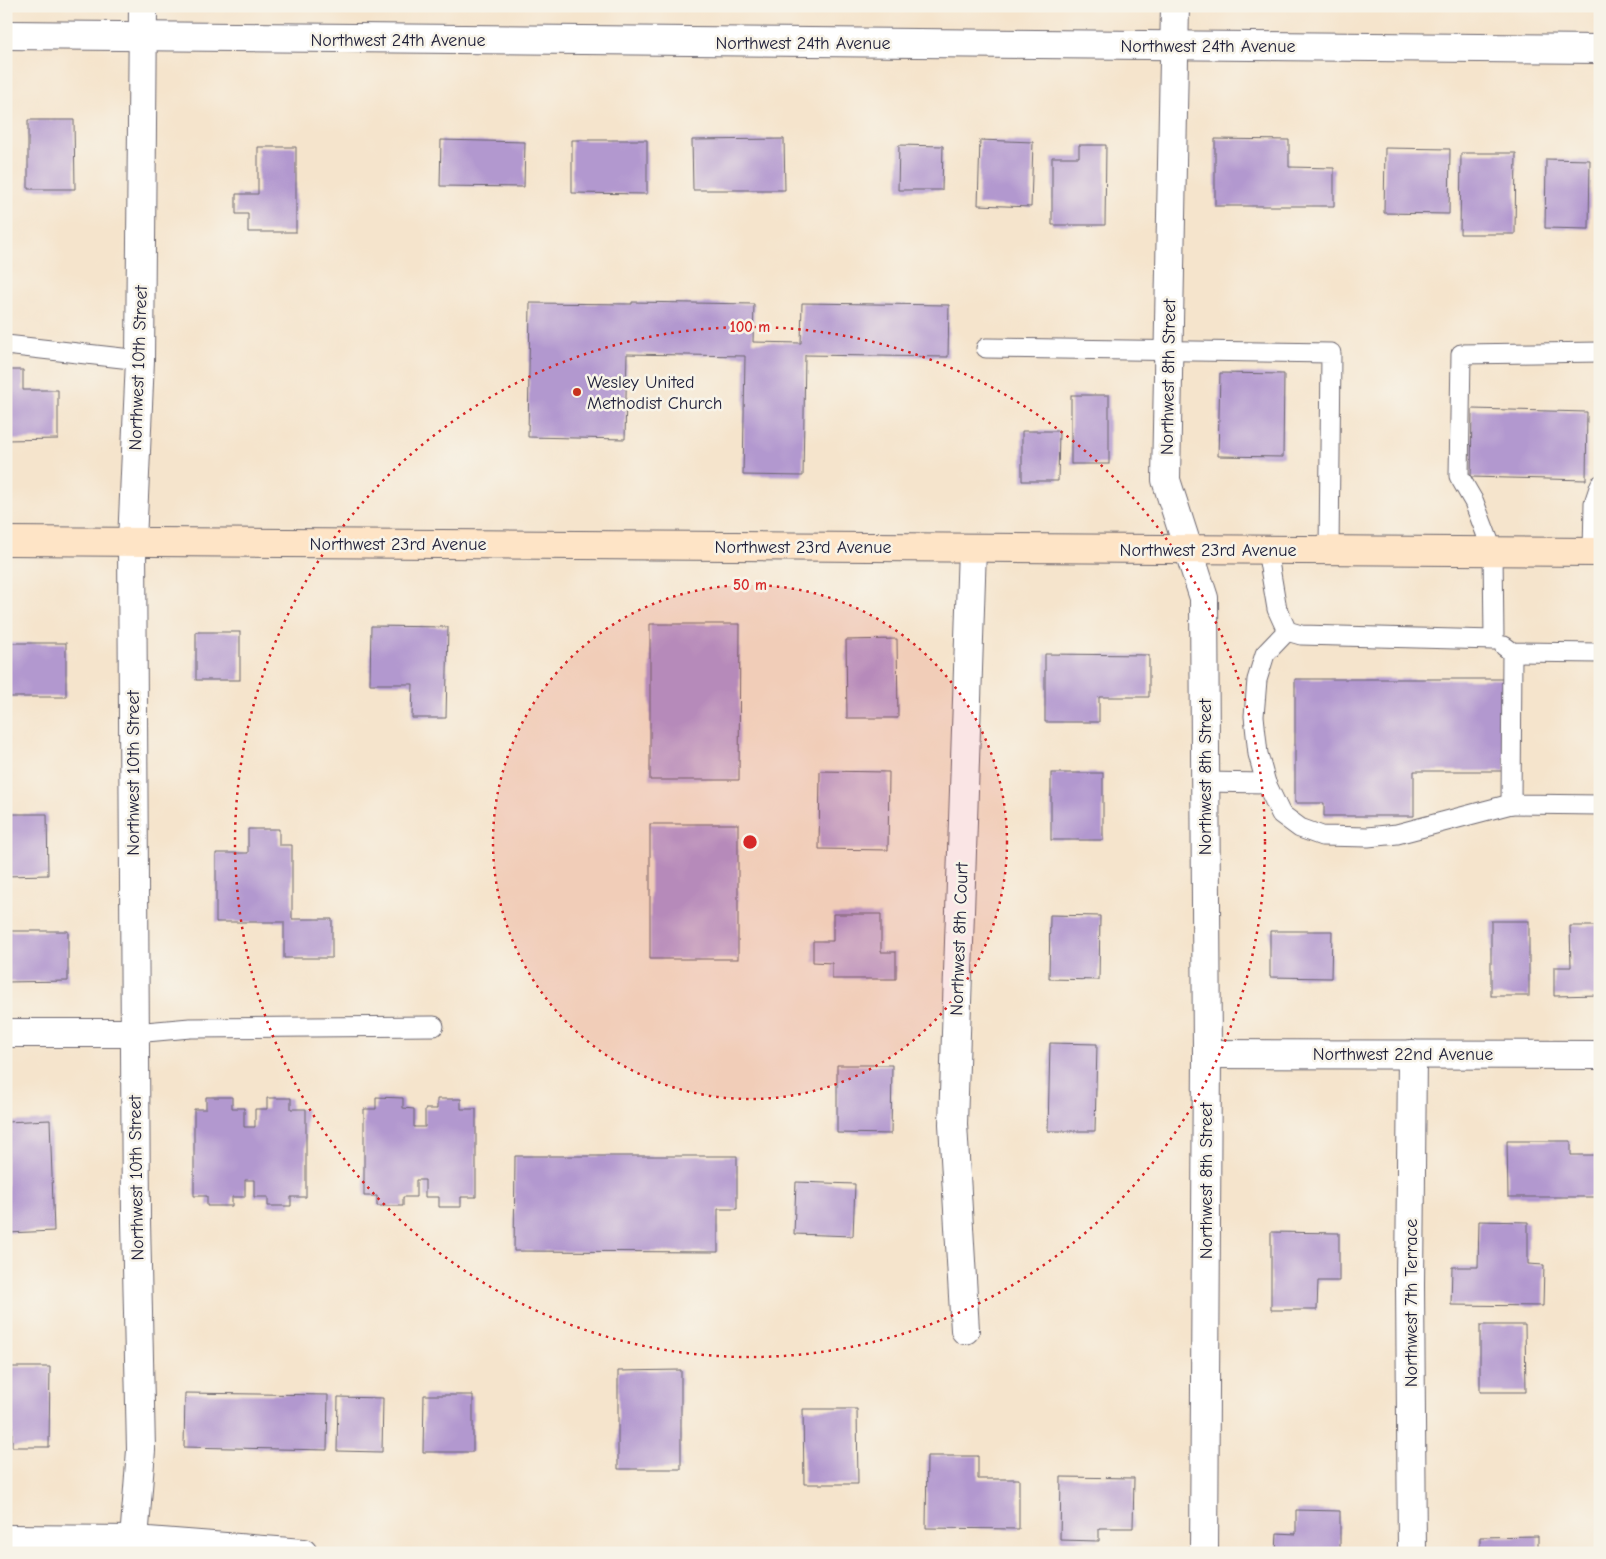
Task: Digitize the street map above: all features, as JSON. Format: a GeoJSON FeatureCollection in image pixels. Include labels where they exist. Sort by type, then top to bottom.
{"type":"FeatureCollection","features":[{"type":"Feature","properties":{"kind":"main road","name":"Northwest 23rd Avenue"},"geometry":{"type":"LineString","coordinates":[[6,541],[1596,552]]}},
{"type":"Feature","properties":{"kind":"street","name":"Northwest 10th Street"},"geometry":{"type":"LineString","coordinates":[[134,1546],[141,1450],[136,1221],[132,542],[140,360],[143,6]]}},
{"type":"Feature","properties":{"kind":"street","name":"Northwest 8th Street"},"geometry":{"type":"LineString","coordinates":[[1176,6],[1166,480],[1204,598],[1207,1054],[1204,1553]]}},
{"type":"Feature","properties":{"kind":"street","name":"Northwest 24th Avenue"},"geometry":{"type":"LineString","coordinates":[[6,35],[1600,49]]}},
{"type":"Feature","properties":{"kind":"street","name":"Northwest 8th Court"},"geometry":{"type":"LineString","coordinates":[[965,1330],[953,1124],[972,548]]}},
{"type":"Feature","properties":{"kind":"street"},"geometry":{"type":"LineString","coordinates":[[6,1033],[135,1033]]}},
{"type":"Feature","properties":{"kind":"street","name":"Northwest 22nd Avenue"},"geometry":{"type":"LineString","coordinates":[[1207,1054],[1600,1055]]}},
{"type":"Feature","properties":{"kind":"street","name":"Northwest 7th Terrace"},"geometry":{"type":"LineString","coordinates":[[1412,1054],[1410,1285],[1412,1553]]}},
{"type":"Feature","properties":{"kind":"street"},"geometry":{"type":"LineString","coordinates":[[6,1539],[303,1553]]}},
{"type":"Feature","properties":{"kind":"lane"},"geometry":{"type":"LineString","coordinates":[[6,345],[140,360]]}},
{"type":"Feature","properties":{"kind":"lane"},"geometry":{"type":"LineString","coordinates":[[986,348],[1331,353],[1329,551]]}},
{"type":"Feature","properties":{"kind":"lane"},"geometry":{"type":"LineString","coordinates":[[1494,640],[1493,552],[1474,502],[1460,476],[1461,354],[1600,352]]}},
{"type":"Feature","properties":{"kind":"lane"},"geometry":{"type":"LineString","coordinates":[[1596,552],[1594,503],[1600,485]]}},
{"type":"Feature","properties":{"kind":"lane"},"geometry":{"type":"LineString","coordinates":[[1267,550],[1277,608],[1286,631]]}},
{"type":"Feature","properties":{"kind":"lane"},"geometry":{"type":"LineString","coordinates":[[1286,631],[1302,635],[1494,640],[1512,652],[1600,653]]}},
{"type":"Feature","properties":{"kind":"lane"},"geometry":{"type":"LineString","coordinates":[[1286,631],[1265,654],[1257,680],[1254,716],[1258,754],[1266,783],[1281,814],[1300,828],[1322,836],[1368,837],[1397,834],[1511,804],[1600,805]]}},
{"type":"Feature","properties":{"kind":"lane"},"geometry":{"type":"LineString","coordinates":[[1511,804],[1512,652]]}},
{"type":"Feature","properties":{"kind":"lane"},"geometry":{"type":"LineString","coordinates":[[1205,782],[1266,783]]}},
{"type":"Feature","properties":{"kind":"lane"},"geometry":{"type":"LineString","coordinates":[[135,1033],[190,1028],[434,1026]]}},
{"type":"Feature","properties":{"kind":"building"},"geometry":{"type":"Polygon","coordinates":[[[28,120],[74,120],[75,189],[28,189],[28,120]]]}},
{"type":"Feature","properties":{"kind":"building"},"geometry":{"type":"Polygon","coordinates":[[[784,139],[785,190],[693,190],[692,140],[784,139]]]}},
{"type":"Feature","properties":{"kind":"building"},"geometry":{"type":"Polygon","coordinates":[[[1215,139],[1289,140],[1289,167],[1334,168],[1334,206],[1215,206],[1215,139]]]}},
{"type":"Feature","properties":{"kind":"building"},"geometry":{"type":"Polygon","coordinates":[[[441,140],[525,142],[524,187],[440,186],[441,140]]]}},
{"type":"Feature","properties":{"kind":"building"},"geometry":{"type":"Polygon","coordinates":[[[572,140],[647,140],[647,194],[572,193],[572,140]]]}},
{"type":"Feature","properties":{"kind":"building"},"geometry":{"type":"Polygon","coordinates":[[[980,140],[1033,142],[1031,207],[978,205],[980,140]]]}},
{"type":"Feature","properties":{"kind":"building"},"geometry":{"type":"Polygon","coordinates":[[[899,145],[943,146],[942,190],[898,190],[899,145]]]}},
{"type":"Feature","properties":{"kind":"building"},"geometry":{"type":"Polygon","coordinates":[[[1079,145],[1106,145],[1105,225],[1052,225],[1052,157],[1079,157],[1079,145]]]}},
{"type":"Feature","properties":{"kind":"building"},"geometry":{"type":"Polygon","coordinates":[[[258,147],[296,147],[296,232],[248,232],[248,214],[236,214],[236,194],[258,194],[258,147]]]}},
{"type":"Feature","properties":{"kind":"building"},"geometry":{"type":"Polygon","coordinates":[[[1385,148],[1450,149],[1449,214],[1384,213],[1385,148]]]}},
{"type":"Feature","properties":{"kind":"building"},"geometry":{"type":"Polygon","coordinates":[[[1461,153],[1516,153],[1515,234],[1460,234],[1461,153]]]}},
{"type":"Feature","properties":{"kind":"building"},"geometry":{"type":"Polygon","coordinates":[[[1546,159],[1590,160],[1589,229],[1545,228],[1546,159]]]}},
{"type":"Feature","properties":{"kind":"building"},"geometry":{"type":"Polygon","coordinates":[[[632,302],[754,304],[753,342],[801,343],[802,303],[949,305],[948,357],[805,355],[803,476],[743,475],[745,356],[627,354],[625,439],[528,437],[530,303],[632,304],[632,302]]]}},
{"type":"Feature","properties":{"kind":"building"},"geometry":{"type":"Polygon","coordinates":[[[6,370],[23,370],[23,390],[58,390],[58,439],[6,440],[6,370]]]}},
{"type":"Feature","properties":{"kind":"building"},"geometry":{"type":"Polygon","coordinates":[[[1220,373],[1284,374],[1283,457],[1218,456],[1220,373]]]}},
{"type":"Feature","properties":{"kind":"building"},"geometry":{"type":"Polygon","coordinates":[[[1071,395],[1109,395],[1109,464],[1071,464],[1071,395]]]}},
{"type":"Feature","properties":{"kind":"building"},"geometry":{"type":"Polygon","coordinates":[[[1472,409],[1587,412],[1586,480],[1471,477],[1472,409]]]}},
{"type":"Feature","properties":{"kind":"building"},"geometry":{"type":"Polygon","coordinates":[[[1022,431],[1059,431],[1058,481],[1022,481],[1022,431]]]}},
{"type":"Feature","properties":{"kind":"building"},"geometry":{"type":"Polygon","coordinates":[[[650,624],[740,624],[739,780],[650,780],[650,624]]]}},
{"type":"Feature","properties":{"kind":"building"},"geometry":{"type":"Polygon","coordinates":[[[371,626],[448,627],[446,718],[412,718],[413,684],[370,684],[371,626]]]}},
{"type":"Feature","properties":{"kind":"building"},"geometry":{"type":"Polygon","coordinates":[[[196,632],[240,632],[240,680],[196,680],[196,632]]]}},
{"type":"Feature","properties":{"kind":"building"},"geometry":{"type":"Polygon","coordinates":[[[897,639],[898,718],[847,718],[846,640],[897,639]]]}},
{"type":"Feature","properties":{"kind":"building"},"geometry":{"type":"Polygon","coordinates":[[[6,643],[66,643],[66,697],[6,697],[6,643]]]}},
{"type":"Feature","properties":{"kind":"building"},"geometry":{"type":"Polygon","coordinates":[[[1045,654],[1149,655],[1149,697],[1099,697],[1099,722],[1045,722],[1045,654]]]}},
{"type":"Feature","properties":{"kind":"building"},"geometry":{"type":"Polygon","coordinates":[[[1295,679],[1505,679],[1505,771],[1414,771],[1414,816],[1324,816],[1324,803],[1295,803],[1295,679]]]}},
{"type":"Feature","properties":{"kind":"building"},"geometry":{"type":"Polygon","coordinates":[[[820,771],[889,772],[888,850],[819,849],[820,771]]]}},
{"type":"Feature","properties":{"kind":"building"},"geometry":{"type":"Polygon","coordinates":[[[1051,773],[1103,773],[1103,840],[1051,840],[1051,773]]]}},
{"type":"Feature","properties":{"kind":"building"},"geometry":{"type":"Polygon","coordinates":[[[6,814],[47,814],[48,875],[6,876],[6,814]]]}},
{"type":"Feature","properties":{"kind":"building"},"geometry":{"type":"Polygon","coordinates":[[[650,824],[738,824],[738,959],[650,959],[650,824]]]}},
{"type":"Feature","properties":{"kind":"building"},"geometry":{"type":"Polygon","coordinates":[[[248,829],[279,829],[279,845],[292,845],[292,919],[332,919],[332,958],[284,958],[284,922],[216,922],[216,853],[248,853],[248,829]]]}},
{"type":"Feature","properties":{"kind":"building"},"geometry":{"type":"Polygon","coordinates":[[[833,914],[881,914],[881,952],[896,952],[896,979],[832,979],[832,963],[813,962],[813,941],[833,941],[833,914]]]}},
{"type":"Feature","properties":{"kind":"building"},"geometry":{"type":"Polygon","coordinates":[[[1050,915],[1100,916],[1099,980],[1049,979],[1050,915]]]}},
{"type":"Feature","properties":{"kind":"building"},"geometry":{"type":"Polygon","coordinates":[[[1491,921],[1529,921],[1529,996],[1491,996],[1491,921]]]}},
{"type":"Feature","properties":{"kind":"building"},"geometry":{"type":"Polygon","coordinates":[[[1570,926],[1600,926],[1600,995],[1554,996],[1554,967],[1571,967],[1570,926]]]}},
{"type":"Feature","properties":{"kind":"building"},"geometry":{"type":"Polygon","coordinates":[[[8,931],[68,931],[68,981],[6,982],[8,931]]]}},
{"type":"Feature","properties":{"kind":"building"},"geometry":{"type":"Polygon","coordinates":[[[1270,931],[1332,931],[1331,978],[1270,977],[1270,931]]]}},
{"type":"Feature","properties":{"kind":"building"},"geometry":{"type":"Polygon","coordinates":[[[1050,1043],[1097,1044],[1095,1131],[1048,1131],[1050,1043]]]}},
{"type":"Feature","properties":{"kind":"building"},"geometry":{"type":"Polygon","coordinates":[[[837,1065],[892,1065],[891,1134],[837,1133],[837,1065]]]}},
{"type":"Feature","properties":{"kind":"building"},"geometry":{"type":"Polygon","coordinates":[[[206,1097],[232,1097],[232,1108],[244,1108],[244,1127],[255,1127],[255,1109],[267,1109],[267,1098],[291,1098],[291,1109],[306,1109],[306,1197],[291,1197],[291,1206],[268,1206],[268,1197],[254,1197],[254,1180],[245,1180],[245,1197],[232,1197],[232,1206],[207,1206],[207,1196],[194,1196],[194,1109],[206,1109],[206,1097]]]}},
{"type":"Feature","properties":{"kind":"building"},"geometry":{"type":"Polygon","coordinates":[[[376,1097],[403,1098],[403,1108],[414,1109],[414,1127],[425,1127],[425,1109],[437,1109],[437,1099],[461,1099],[461,1109],[476,1109],[476,1197],[461,1197],[461,1207],[439,1207],[439,1197],[425,1197],[425,1180],[416,1180],[416,1197],[403,1197],[403,1206],[377,1206],[377,1196],[364,1196],[364,1109],[376,1109],[376,1097]]]}},
{"type":"Feature","properties":{"kind":"building"},"geometry":{"type":"Polygon","coordinates":[[[50,1120],[54,1231],[7,1233],[6,1122],[50,1120]]]}},
{"type":"Feature","properties":{"kind":"building"},"geometry":{"type":"Polygon","coordinates":[[[1507,1141],[1571,1141],[1571,1155],[1596,1155],[1596,1197],[1508,1197],[1507,1141]]]}},
{"type":"Feature","properties":{"kind":"building"},"geometry":{"type":"Polygon","coordinates":[[[515,1156],[737,1156],[737,1209],[718,1209],[718,1252],[514,1251],[515,1156]]]}},
{"type":"Feature","properties":{"kind":"building"},"geometry":{"type":"Polygon","coordinates":[[[796,1182],[855,1184],[853,1236],[794,1234],[796,1182]]]}},
{"type":"Feature","properties":{"kind":"building"},"geometry":{"type":"Polygon","coordinates":[[[1479,1221],[1528,1222],[1528,1264],[1544,1265],[1543,1306],[1451,1305],[1452,1267],[1478,1267],[1479,1221]]]}},
{"type":"Feature","properties":{"kind":"building"},"geometry":{"type":"Polygon","coordinates":[[[1271,1232],[1339,1233],[1339,1281],[1318,1281],[1317,1310],[1271,1310],[1271,1232]]]}},
{"type":"Feature","properties":{"kind":"building"},"geometry":{"type":"Polygon","coordinates":[[[1480,1325],[1525,1325],[1526,1392],[1480,1392],[1480,1325]]]}},
{"type":"Feature","properties":{"kind":"building"},"geometry":{"type":"Polygon","coordinates":[[[6,1367],[50,1367],[49,1447],[12,1447],[12,1422],[6,1422],[6,1367]]]}},
{"type":"Feature","properties":{"kind":"building"},"geometry":{"type":"Polygon","coordinates":[[[681,1370],[681,1469],[618,1469],[618,1371],[681,1370]]]}},
{"type":"Feature","properties":{"kind":"building"},"geometry":{"type":"Polygon","coordinates":[[[185,1393],[328,1395],[327,1450],[184,1447],[185,1393]]]}},
{"type":"Feature","properties":{"kind":"building"},"geometry":{"type":"Polygon","coordinates":[[[424,1395],[473,1395],[473,1452],[423,1452],[424,1395]]]}},
{"type":"Feature","properties":{"kind":"building"},"geometry":{"type":"Polygon","coordinates":[[[338,1397],[383,1398],[382,1452],[337,1451],[338,1397]]]}},
{"type":"Feature","properties":{"kind":"building"},"geometry":{"type":"Polygon","coordinates":[[[803,1409],[857,1409],[858,1484],[804,1484],[803,1409]]]}},
{"type":"Feature","properties":{"kind":"building"},"geometry":{"type":"Polygon","coordinates":[[[927,1456],[978,1456],[978,1479],[1019,1479],[1019,1529],[926,1528],[927,1456]]]}},
{"type":"Feature","properties":{"kind":"building"},"geometry":{"type":"Polygon","coordinates":[[[1061,1477],[1134,1478],[1133,1528],[1099,1528],[1099,1541],[1060,1540],[1061,1477]]]}},
{"type":"Feature","properties":{"kind":"building"},"geometry":{"type":"Polygon","coordinates":[[[1296,1510],[1340,1511],[1340,1553],[1276,1553],[1277,1533],[1296,1534],[1296,1510]]]}},
{"type":"Feature","properties":{"kind":"building"},"geometry":{"type":"Polygon","coordinates":[[[1538,1536],[1538,1553],[1480,1553],[1480,1537],[1538,1536]]]}},
{"type":"Feature","properties":{"kind":"place","name":"Wesley United Methodist Church"},"geometry":{"type":"Point","coordinates":[577,392]}}]}
